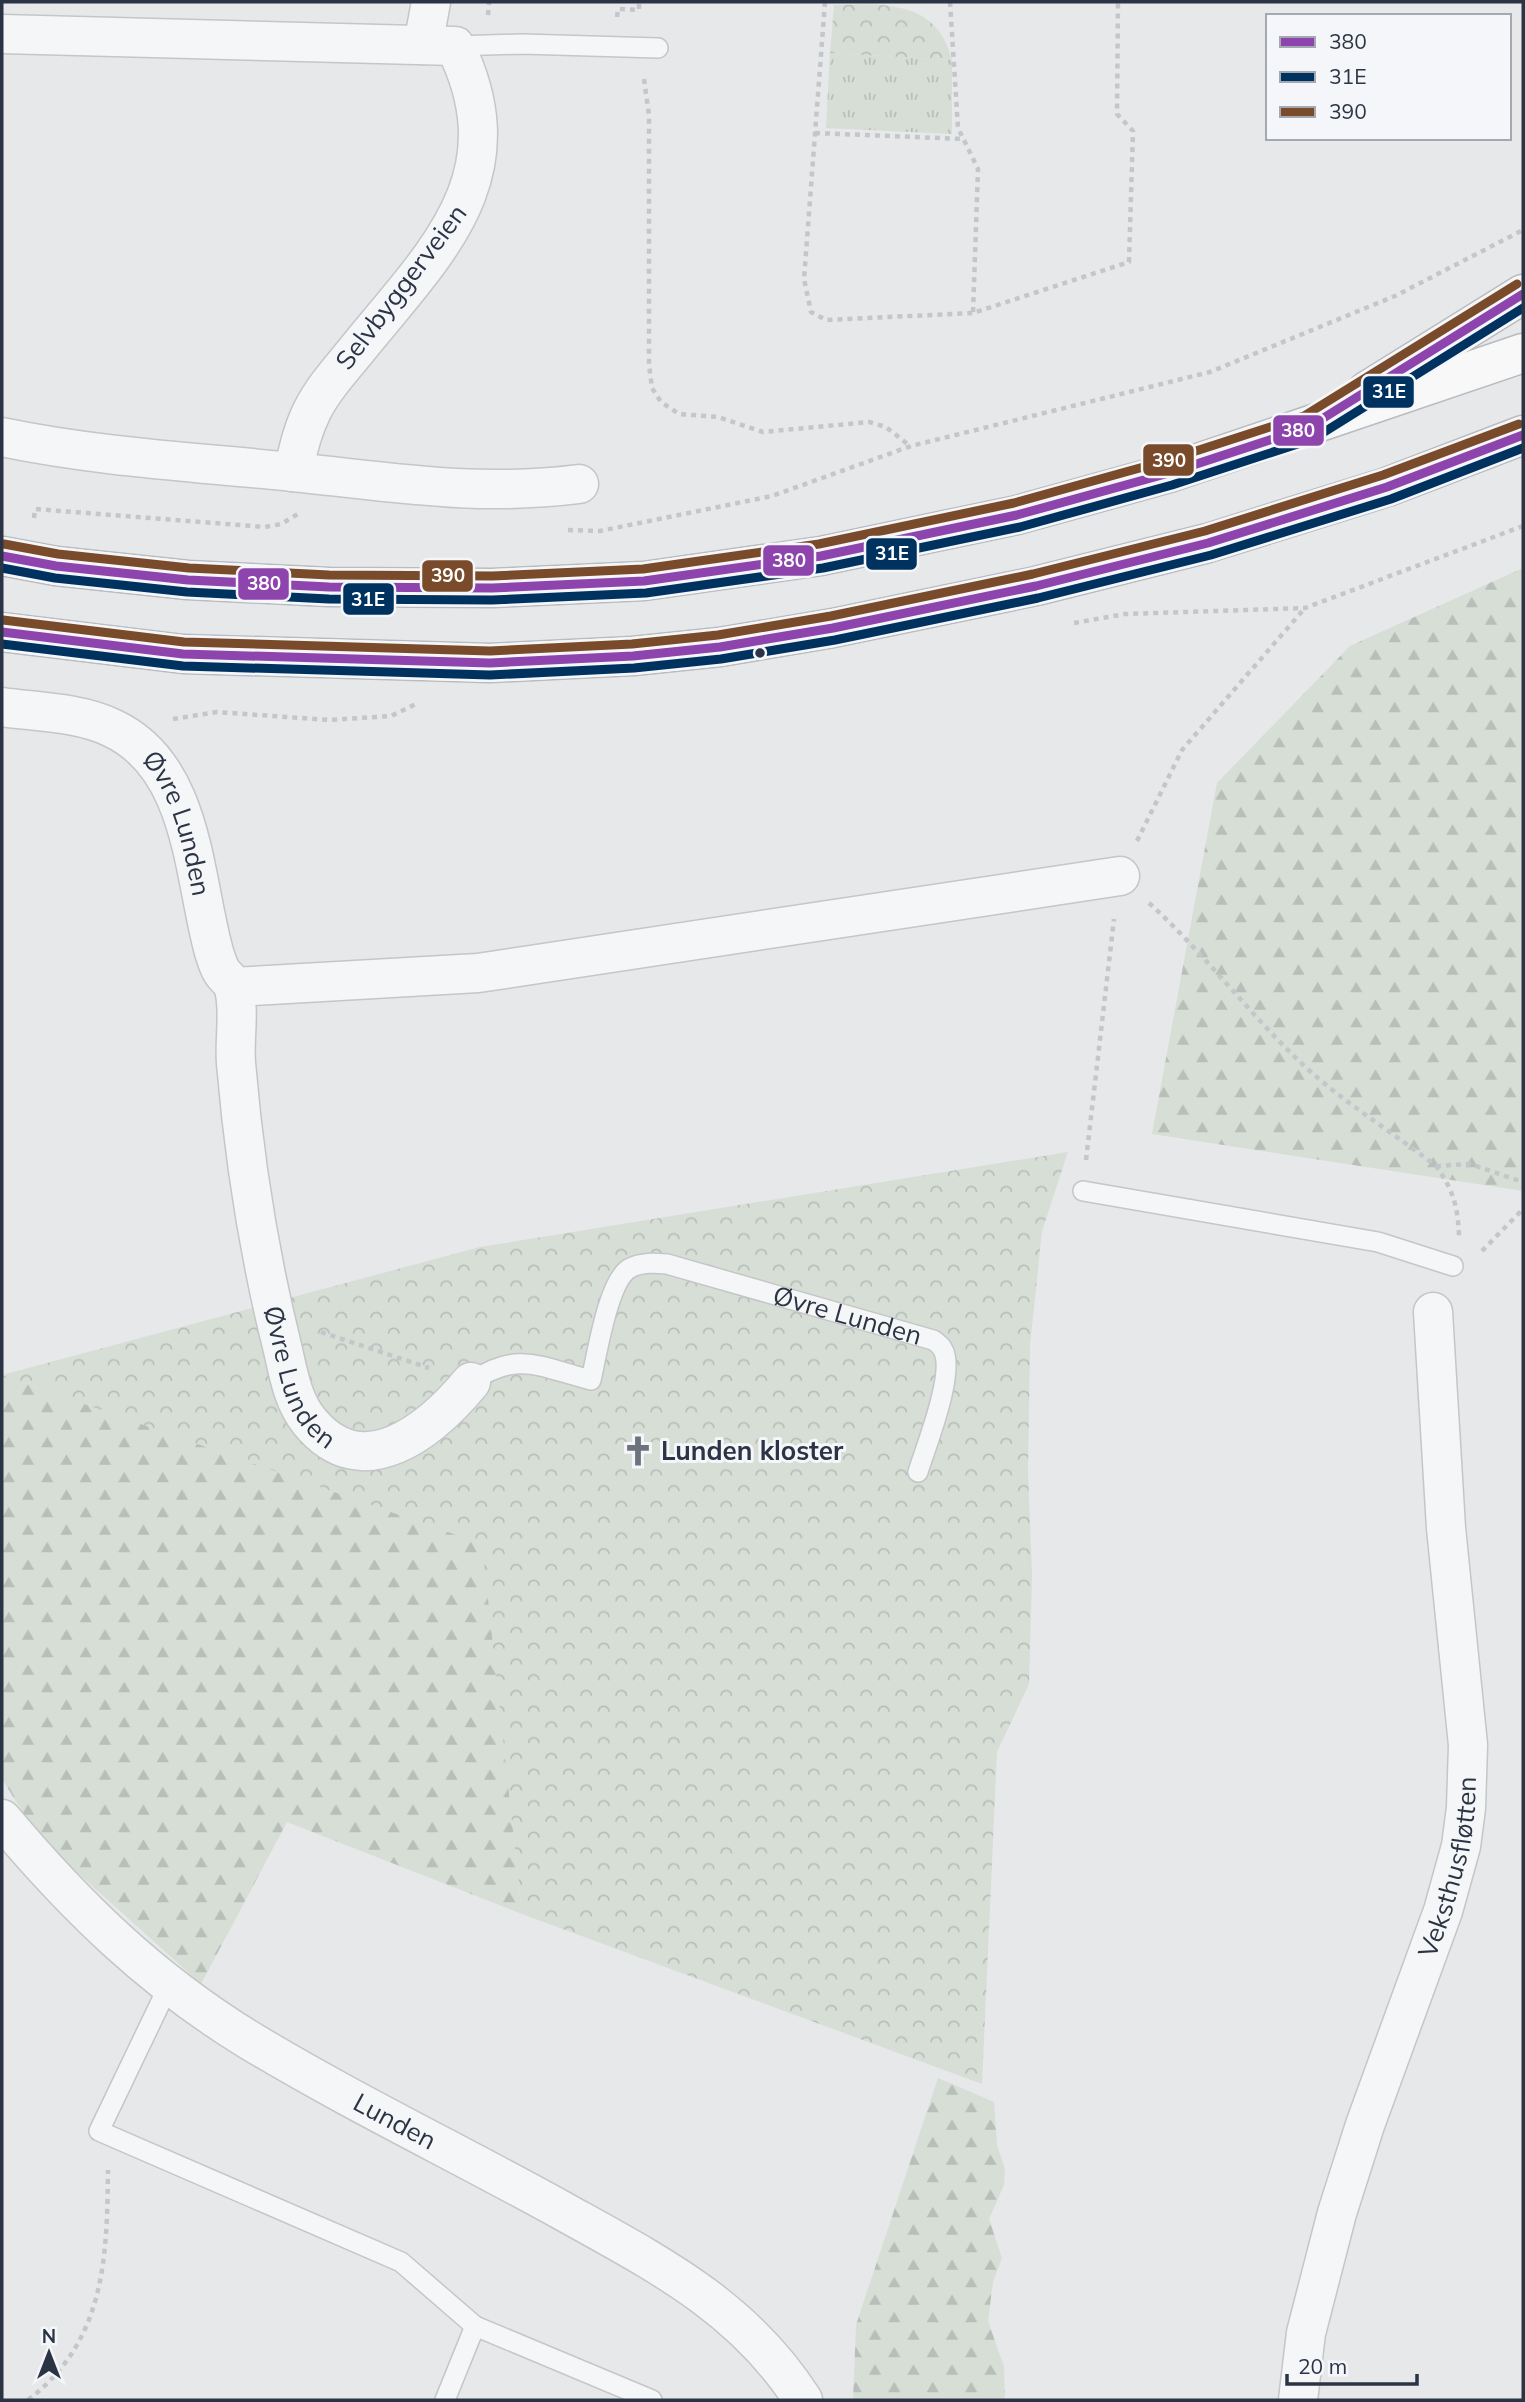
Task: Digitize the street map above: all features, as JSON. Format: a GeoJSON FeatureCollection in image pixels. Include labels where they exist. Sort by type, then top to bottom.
{"type":"FeatureCollection","features":[{"type":"Feature","properties":{"kind":"highway"},"geometry":{"type":"LineString","coordinates":[[1309,427],[1523,295]]}},
{"type":"Feature","properties":{"kind":"highway"},"geometry":{"type":"LineString","coordinates":[[2,556],[55,566],[188,580],[328,587],[492,589],[644,581],[821,556],[1017,515],[1169,473],[1523,353]]}},
{"type":"Feature","properties":{"kind":"highway"},"geometry":{"type":"LineString","coordinates":[[2,632],[183,654],[463,662],[633,656],[720,647],[834,628],[1036,586],[1208,543],[1387,487],[1523,435]]}},
{"type":"Feature","properties":{"kind":"street"},"geometry":{"type":"LineString","coordinates":[[2,34],[439,46],[431,2]]}},
{"type":"Feature","properties":{"kind":"street","name":"Selvbyggerveien"},"geometry":{"type":"LineString","coordinates":[[293,472],[309,420],[330,383],[433,254],[468,199],[478,151],[476,104],[471,77],[439,46]]}},
{"type":"Feature","properties":{"kind":"street"},"geometry":{"type":"LineString","coordinates":[[2,437],[123,457],[293,472],[412,487],[480,491],[579,484]]}},
{"type":"Feature","properties":{"kind":"street","name":"Øvre Lunden"},"geometry":{"type":"LineString","coordinates":[[2,707],[93,721],[113,728],[156,760],[181,811],[214,952],[222,972],[234,987],[236,1061],[248,1168],[274,1316],[294,1392],[307,1419],[321,1434],[354,1449],[386,1448],[407,1440],[447,1411],[471,1382]]}},
{"type":"Feature","properties":{"kind":"street"},"geometry":{"type":"LineString","coordinates":[[234,987],[478,973],[1120,876]]}},
{"type":"Feature","properties":{"kind":"street","name":"Veksthusfløtten"},"geometry":{"type":"LineString","coordinates":[[1298,2400],[1306,2333],[1337,2213],[1365,2125],[1443,1911],[1461,1846],[1466,1808],[1468,1745],[1447,1528],[1433,1312]]}},
{"type":"Feature","properties":{"kind":"street","name":"Lunden"},"geometry":{"type":"LineString","coordinates":[[2,1819],[41,1865],[104,1930],[168,1987],[250,2041],[650,2260],[705,2295],[755,2339],[785,2371],[803,2400]]}},
{"type":"Feature","properties":{"kind":"lane"},"geometry":{"type":"LineString","coordinates":[[439,46],[522,44],[658,48]]}},
{"type":"Feature","properties":{"kind":"lane"},"geometry":{"type":"LineString","coordinates":[[1083,1191],[1378,1242],[1453,1266]]}},
{"type":"Feature","properties":{"kind":"lane","name":"Øvre Lunden"},"geometry":{"type":"LineString","coordinates":[[471,1382],[507,1362],[524,1362],[591,1380],[613,1292],[620,1277],[628,1269],[640,1264],[667,1264],[933,1340],[941,1346],[945,1354],[944,1379],[918,1472]]}},
{"type":"Feature","properties":{"kind":"lane"},"geometry":{"type":"LineString","coordinates":[[168,1987],[99,2131],[401,2262],[475,2326],[652,2400]]}},
{"type":"Feature","properties":{"kind":"lane"},"geometry":{"type":"LineString","coordinates":[[445,2400],[475,2326]]}},
{"type":"Feature","properties":{"kind":"path"},"geometry":{"type":"LineString","coordinates":[[825,2],[804,279],[811,313],[826,320],[973,313],[1129,262],[1133,131],[1117,114],[1118,2]]}},
{"type":"Feature","properties":{"kind":"path"},"geometry":{"type":"LineString","coordinates":[[950,2],[958,128],[978,169],[973,313]]}},
{"type":"Feature","properties":{"kind":"path"},"geometry":{"type":"LineString","coordinates":[[631,76],[644,78],[649,115],[649,365],[652,388],[661,402],[679,414],[718,417],[763,432],[869,422],[886,427],[911,446]]}},
{"type":"Feature","properties":{"kind":"path"},"geometry":{"type":"LineString","coordinates":[[815,133],[964,139]]}},
{"type":"Feature","properties":{"kind":"path"},"geometry":{"type":"LineString","coordinates":[[560,530],[600,531],[772,496],[911,446],[1210,372],[1395,296],[1523,230]]}},
{"type":"Feature","properties":{"kind":"path"},"geometry":{"type":"LineString","coordinates":[[980,429],[984,438]]}},
{"type":"Feature","properties":{"kind":"path"},"geometry":{"type":"LineString","coordinates":[[34,518],[34,509],[265,527],[294,519],[301,511]]}},
{"type":"Feature","properties":{"kind":"path"},"geometry":{"type":"LineString","coordinates":[[1072,623],[1125,614],[1306,608],[1523,526]]}},
{"type":"Feature","properties":{"kind":"path"},"geometry":{"type":"LineString","coordinates":[[1083,1191],[1092,1091],[1120,876],[1182,750],[1306,608]]}},
{"type":"Feature","properties":{"kind":"path"},"geometry":{"type":"LineString","coordinates":[[139,745],[165,721],[191,716],[217,712],[329,720],[391,716],[426,699]]}},
{"type":"Feature","properties":{"kind":"path"},"geometry":{"type":"LineString","coordinates":[[1120,876],[1172,925],[1246,1009],[1302,1065],[1436,1166],[1452,1188],[1458,1213],[1459,1239],[1453,1266]]}},
{"type":"Feature","properties":{"kind":"path"},"geometry":{"type":"LineString","coordinates":[[1436,1166],[1470,1164],[1523,1182]]}},
{"type":"Feature","properties":{"kind":"path"},"geometry":{"type":"LineString","coordinates":[[274,1316],[471,1382]]}},
{"type":"Feature","properties":{"kind":"path"},"geometry":{"type":"LineString","coordinates":[[28,2400],[65,2367],[96,2304],[107,2236],[108,2135]]}},
{"type":"Feature","properties":{"kind":"green space"},"geometry":{"type":"Polygon","coordinates":[[[834,5],[890,6],[922,16],[935,26],[945,40],[952,60],[830,53],[834,5]]]}},
{"type":"Feature","properties":{"kind":"green space"},"geometry":{"type":"Polygon","coordinates":[[[830,53],[952,60],[952,134],[826,128],[830,53]]]}},
{"type":"Feature","properties":{"kind":"green space"},"geometry":{"type":"Polygon","coordinates":[[[1523,568],[1523,1191],[1152,1134],[1217,783],[1350,646],[1523,568]]]}},
{"type":"Feature","properties":{"kind":"green space"},"geometry":{"type":"Polygon","coordinates":[[[1068,1152],[1042,1231],[1030,1346],[1028,1473],[1032,1575],[1029,1684],[997,1752],[982,2084],[522,1914],[482,1544],[2,1375],[480,1247],[1068,1152]]]}},
{"type":"Feature","properties":{"kind":"green space"},"geometry":{"type":"Polygon","coordinates":[[[2,1375],[483,1544],[522,1914],[287,1822],[201,1984],[39,1838],[2,1779],[2,1375]]]}},
{"type":"Feature","properties":{"kind":"green space"},"geometry":{"type":"Polygon","coordinates":[[[938,2078],[994,2102],[997,2145],[1005,2169],[1004,2185],[989,2219],[1002,2258],[993,2282],[988,2321],[1004,2367],[1005,2400],[853,2400],[856,2325],[938,2078]]]}},
{"type":"Feature","properties":{"kind":"transit line","name":"390"},"geometry":{"type":"LineString","coordinates":[[4,544],[58,554],[189,568],[329,575],[492,576],[643,569],[819,544],[1014,503],[1165,461],[1304,416],[1517,284]]}},
{"type":"Feature","properties":{"kind":"transit line","name":"380"},"geometry":{"type":"LineString","coordinates":[[2,556],[56,566],[188,580],[329,587],[492,588],[644,581],[821,556],[1017,515],[1169,473],[1309,427],[1523,294]]}},
{"type":"Feature","properties":{"kind":"transit line","name":"31E"},"geometry":{"type":"LineString","coordinates":[[2,568],[55,578],[187,592],[329,599],[492,600],[646,593],[823,568],[1020,527],[1172,485],[1313,439],[1523,308]]}},
{"type":"Feature","properties":{"kind":"transit line","name":"390"},"geometry":{"type":"LineString","coordinates":[[3,620],[184,642],[490,651],[632,644],[718,635],[831,616],[1033,574],[1205,531],[1383,475],[1519,424]]}},
{"type":"Feature","properties":{"kind":"transit line","name":"380"},"geometry":{"type":"LineString","coordinates":[[2,632],[183,654],[490,663],[633,656],[720,647],[833,628],[1036,586],[1208,543],[1387,487],[1523,435]]}},
{"type":"Feature","properties":{"kind":"transit line","name":"31E"},"geometry":{"type":"LineString","coordinates":[[2,644],[183,666],[490,675],[634,668],[721,659],[835,640],[1038,598],[1211,555],[1391,499],[1523,448]]}},
{"type":"Feature","properties":{"kind":"place","name":"Lunden kloster"},"geometry":{"type":"Point","coordinates":[638,1451]}}]}
